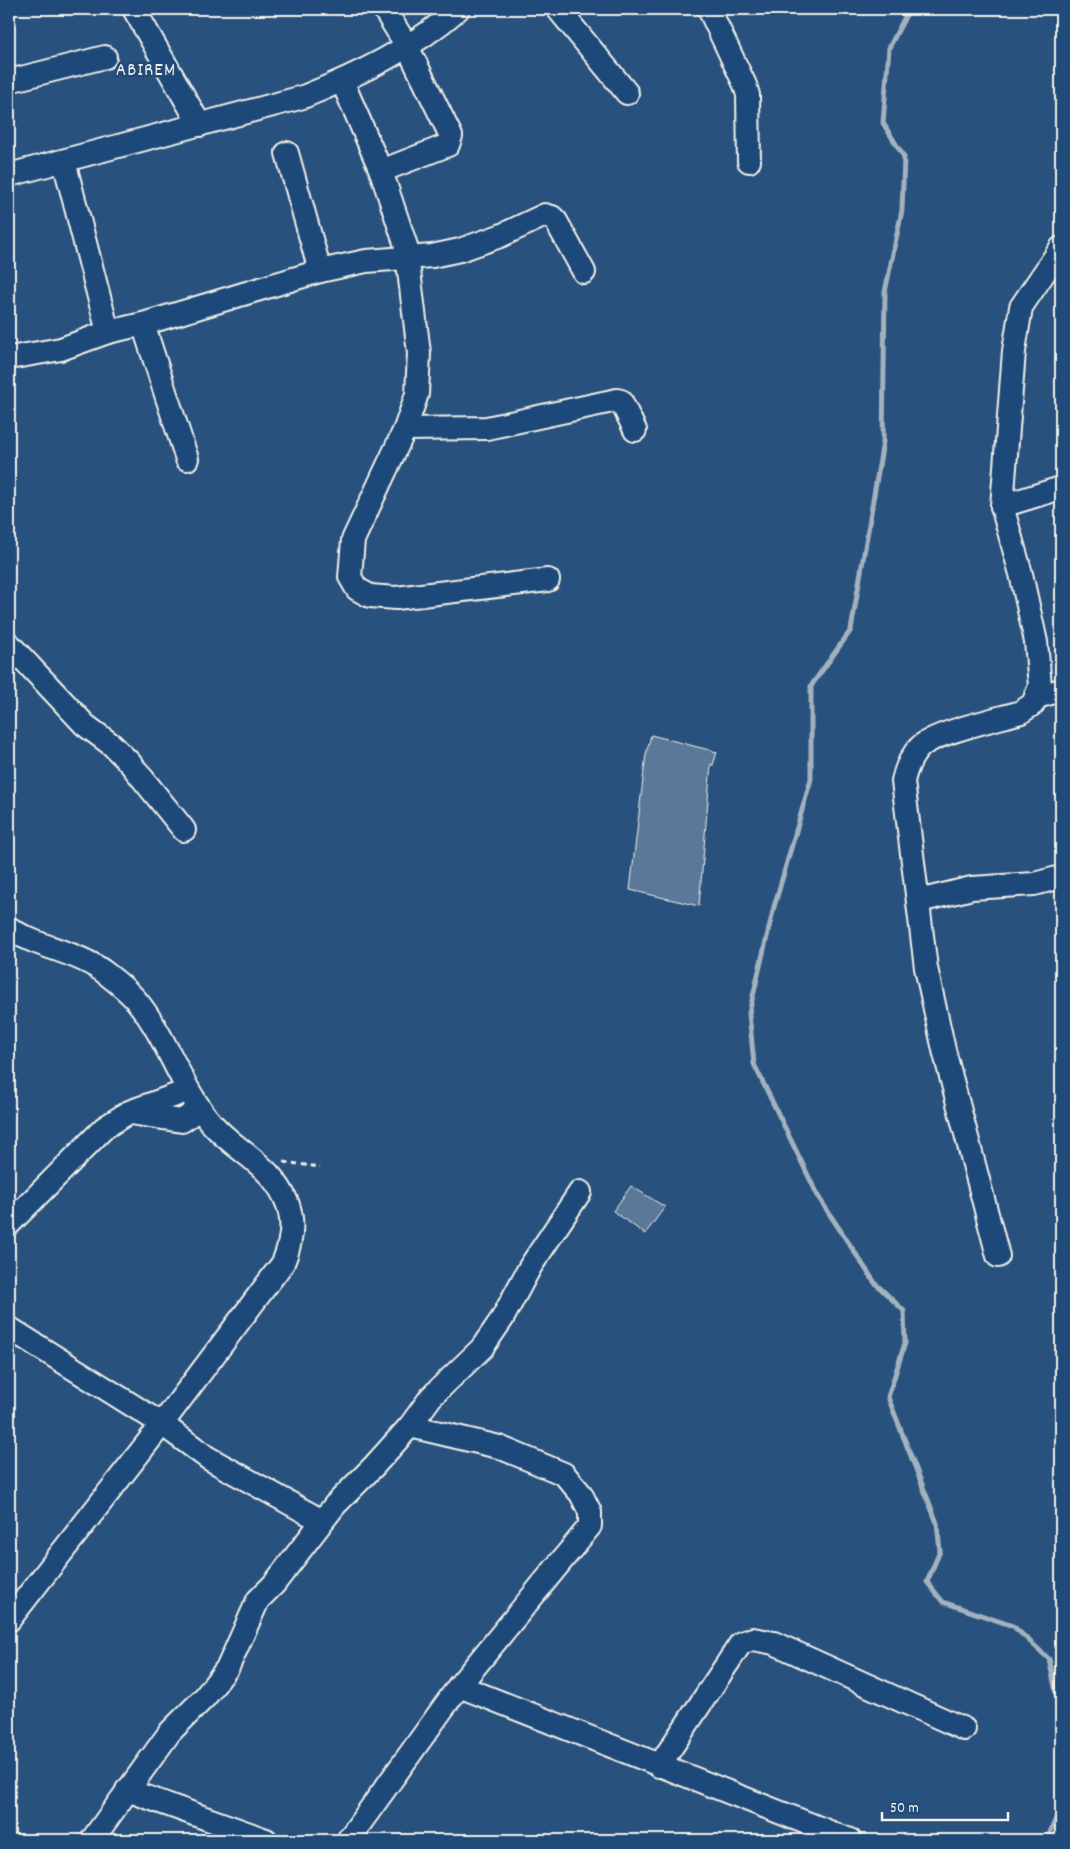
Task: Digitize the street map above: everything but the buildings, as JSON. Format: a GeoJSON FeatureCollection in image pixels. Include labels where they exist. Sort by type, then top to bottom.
{"type":"FeatureCollection","features":[{"type":"Feature","properties":{"kind":"street"},"geometry":{"type":"LineString","coordinates":[[134,9],[200,125]]}},
{"type":"Feature","properties":{"kind":"street"},"geometry":{"type":"LineString","coordinates":[[381,171],[448,145],[451,141],[451,136],[407,46],[384,9]]}},
{"type":"Feature","properties":{"kind":"street"},"geometry":{"type":"LineString","coordinates":[[9,175],[284,103],[342,82],[407,46],[440,25],[458,9]]}},
{"type":"Feature","properties":{"kind":"street"},"geometry":{"type":"LineString","coordinates":[[558,9],[627,93]]}},
{"type":"Feature","properties":{"kind":"street"},"geometry":{"type":"LineString","coordinates":[[709,9],[745,85],[748,96],[749,161]]}},
{"type":"Feature","properties":{"kind":"street"},"geometry":{"type":"LineString","coordinates":[[9,81],[106,57]]}},
{"type":"Feature","properties":{"kind":"street"},"geometry":{"type":"LineString","coordinates":[[342,82],[381,171],[397,215],[408,258],[419,353],[417,394],[405,429],[353,540],[350,577],[357,589],[370,596],[396,598],[548,580]]}},
{"type":"Feature","properties":{"kind":"street"},"geometry":{"type":"LineString","coordinates":[[287,153],[320,271]]}},
{"type":"Feature","properties":{"kind":"street"},"geometry":{"type":"LineString","coordinates":[[64,161],[108,332]]}},
{"type":"Feature","properties":{"kind":"street"},"geometry":{"type":"LineString","coordinates":[[9,358],[61,349],[108,332],[143,324],[320,271],[366,261],[408,258],[460,250],[500,236],[545,215],[552,217],[556,221],[584,272]]}},
{"type":"Feature","properties":{"kind":"street"},"geometry":{"type":"LineString","coordinates":[[998,1256],[940,1032],[926,968],[903,781],[912,756],[921,746],[935,738],[1021,712],[1033,704],[1040,686],[1036,642],[1021,574],[1002,506],[1014,351],[1021,307],[1061,248]]}},
{"type":"Feature","properties":{"kind":"street"},"geometry":{"type":"LineString","coordinates":[[143,324],[187,459]]}},
{"type":"Feature","properties":{"kind":"street"},"geometry":{"type":"LineString","coordinates":[[405,429],[487,428],[617,400],[622,401],[635,430]]}},
{"type":"Feature","properties":{"kind":"street"},"geometry":{"type":"LineString","coordinates":[[1002,506],[1061,488]]}},
{"type":"Feature","properties":{"kind":"street"},"geometry":{"type":"LineString","coordinates":[[9,644],[85,725],[112,745],[130,763],[184,830]]}},
{"type":"Feature","properties":{"kind":"street"},"geometry":{"type":"LineString","coordinates":[[1037,696],[1061,690]]}},
{"type":"Feature","properties":{"kind":"street"},"geometry":{"type":"LineString","coordinates":[[919,901],[972,888],[1034,884],[1061,877]]}},
{"type":"Feature","properties":{"kind":"street"},"geometry":{"type":"LineString","coordinates":[[9,928],[20,936],[88,962],[106,973],[136,1000],[168,1051],[194,1099],[214,1126],[258,1162],[278,1186],[288,1205],[292,1228],[291,1244],[283,1263],[162,1424],[9,1620]]}},
{"type":"Feature","properties":{"kind":"street"},"geometry":{"type":"LineString","coordinates":[[9,1224],[81,1149],[104,1128],[129,1112],[194,1099]]}},
{"type":"Feature","properties":{"kind":"street"},"geometry":{"type":"LineString","coordinates":[[92,1840],[170,1732],[205,1697],[228,1667],[258,1600],[274,1584],[322,1521],[410,1426],[431,1397],[482,1348],[502,1319],[530,1266],[580,1192]]}},
{"type":"Feature","properties":{"kind":"street"},"geometry":{"type":"LineString","coordinates":[[9,1328],[162,1424],[208,1458],[322,1521]]}},
{"type":"Feature","properties":{"kind":"street"},"geometry":{"type":"LineString","coordinates":[[348,1840],[460,1686],[590,1526],[590,1512],[581,1494],[564,1474],[499,1446],[410,1426]]}},
{"type":"Feature","properties":{"kind":"street"},"geometry":{"type":"LineString","coordinates":[[659,1766],[740,1643],[752,1639],[774,1642],[964,1729]]}},
{"type":"Feature","properties":{"kind":"street"},"geometry":{"type":"LineString","coordinates":[[460,1686],[844,1839]]}},
{"type":"Feature","properties":{"kind":"street"},"geometry":{"type":"LineString","coordinates":[[127,1790],[266,1840]]}},
{"type":"Feature","properties":{"kind":"path"},"geometry":{"type":"LineString","coordinates":[[258,1162],[306,1164],[320,1167]]}},
{"type":"Feature","properties":{"kind":"waterway"},"geometry":{"type":"LineString","coordinates":[[909,9],[889,48],[883,123],[904,157],[902,210],[885,292],[883,442],[851,630],[811,686],[811,779],[774,907],[749,1013],[754,1064],[819,1198],[875,1283],[904,1311],[905,1343],[888,1397],[937,1523],[940,1551],[927,1582],[943,1602],[1013,1626],[1049,1659],[1061,1715]]}},
{"type":"Feature","properties":{"kind":"waterway"},"geometry":{"type":"LineString","coordinates":[[1047,1840],[1061,1806]]}},
{"type":"Feature","properties":{"kind":"district","name":"ABIREM"},"geometry":{"type":"Point","coordinates":[146,71]}}]}
